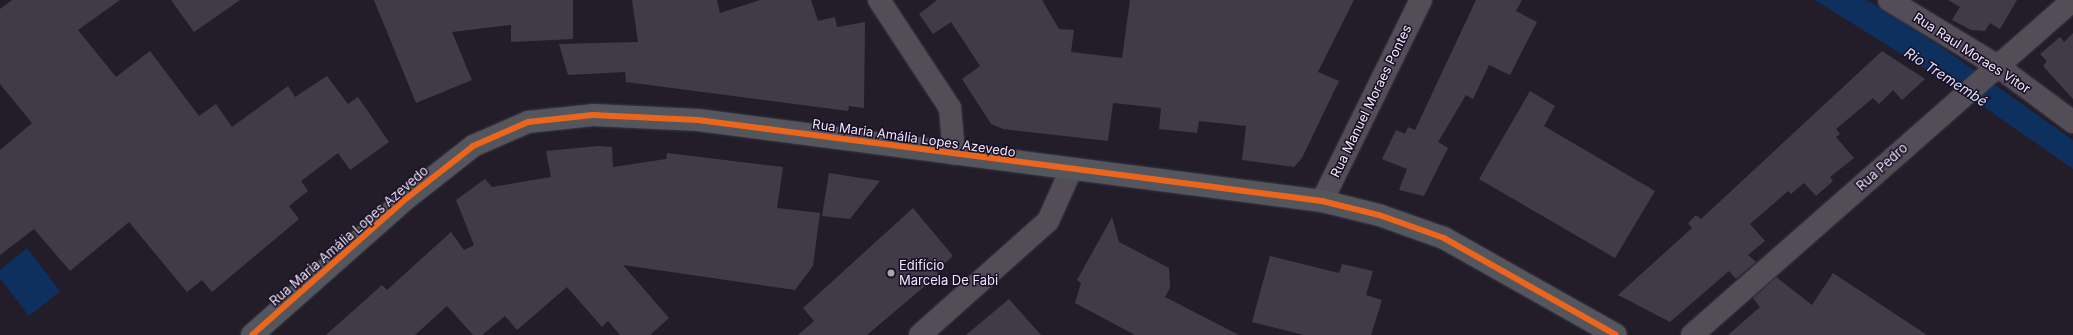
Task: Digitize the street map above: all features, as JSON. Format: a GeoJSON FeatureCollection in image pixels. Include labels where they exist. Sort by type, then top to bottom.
{"type":"FeatureCollection","features":[{"type":"Feature","properties":{"kind":"main road","name":"Rua Maria Amália Lopes Azevedo"},"geometry":{"type":"LineString","coordinates":[[252,335],[407,198],[473,146],[528,122],[593,115],[698,120],[1322,202],[1379,216],[1444,238],[1616,335]]}},
{"type":"Feature","properties":{"kind":"street"},"geometry":{"type":"LineString","coordinates":[[879,0],[950,108],[954,154]]}},
{"type":"Feature","properties":{"kind":"street","name":"Rua Manuel Moraes Pontes"},"geometry":{"type":"LineString","coordinates":[[1322,202],[1421,0]]}},
{"type":"Feature","properties":{"kind":"street","name":"Rua Raul Moraes Vitor"},"geometry":{"type":"LineString","coordinates":[[1889,0],[2073,122]]}},
{"type":"Feature","properties":{"kind":"street","name":"Rua Pedro"},"geometry":{"type":"LineString","coordinates":[[1692,335],[1991,69],[2073,0]]}},
{"type":"Feature","properties":{"kind":"street"},"geometry":{"type":"LineString","coordinates":[[920,335],[1048,221],[1071,170]]}},
{"type":"Feature","properties":{"kind":"water","name":"Rio Tremembé"},"geometry":{"type":"Polygon","coordinates":[[[1815,0],[1867,0],[1940,46],[2073,140],[2073,169],[1970,97],[1815,0]]]}},
{"type":"Feature","properties":{"kind":"water"},"geometry":{"type":"Polygon","coordinates":[[[27,248],[60,291],[29,316],[0,278],[0,270],[27,248]]]}},
{"type":"Feature","properties":{"kind":"building"},"geometry":{"type":"Polygon","coordinates":[[[12,0],[120,0],[78,30],[116,77],[150,51],[199,116],[216,104],[232,127],[288,86],[295,97],[327,76],[348,104],[358,97],[389,142],[350,170],[338,153],[301,181],[308,191],[289,206],[299,219],[212,292],[202,280],[187,292],[129,222],[70,271],[34,229],[0,255],[0,150],[32,123],[0,84],[0,9],[12,0]]]}},
{"type":"Feature","properties":{"kind":"building"},"geometry":{"type":"Polygon","coordinates":[[[171,0],[240,0],[194,32],[171,0]]]}},
{"type":"Feature","properties":{"kind":"building"},"geometry":{"type":"Polygon","coordinates":[[[374,0],[573,0],[573,39],[511,42],[511,25],[452,32],[472,80],[416,103],[374,0]]]}},
{"type":"Feature","properties":{"kind":"building"},"geometry":{"type":"Polygon","coordinates":[[[632,0],[717,0],[720,13],[760,0],[811,0],[818,21],[835,17],[837,27],[865,22],[864,108],[849,106],[848,111],[626,82],[625,72],[568,75],[559,44],[638,42],[632,0]]]}},
{"type":"Feature","properties":{"kind":"building"},"geometry":{"type":"Polygon","coordinates":[[[937,0],[1042,0],[1059,29],[1074,30],[1071,52],[1122,58],[1130,0],[1354,0],[1318,72],[1339,81],[1302,158],[1294,167],[1242,160],[1246,126],[1199,121],[1197,133],[1159,129],[1161,108],[1113,103],[1108,141],[1003,129],[991,124],[962,79],[980,66],[951,22],[933,34],[919,14],[937,0]]]}},
{"type":"Feature","properties":{"kind":"building"},"geometry":{"type":"Polygon","coordinates":[[[1476,0],[1522,0],[1516,11],[1537,22],[1510,75],[1489,65],[1473,99],[1466,95],[1438,142],[1448,148],[1424,196],[1399,190],[1407,169],[1382,159],[1396,130],[1405,134],[1408,127],[1415,130],[1476,0]]]}},
{"type":"Feature","properties":{"kind":"building"},"geometry":{"type":"Polygon","coordinates":[[[1948,0],[2017,0],[2000,29],[1990,23],[1985,31],[1971,30],[1952,20],[1960,7],[1948,0]]]}},
{"type":"Feature","properties":{"kind":"building"},"geometry":{"type":"Polygon","coordinates":[[[2073,33],[2073,99],[2043,66],[2047,61],[2040,54],[2060,37],[2064,42],[2073,33]]]}},
{"type":"Feature","properties":{"kind":"building"},"geometry":{"type":"Polygon","coordinates":[[[1882,51],[1925,79],[1902,100],[1893,90],[1879,104],[1873,98],[1836,129],[1840,134],[1836,137],[1854,158],[1830,177],[1833,181],[1816,196],[1804,183],[1791,194],[1788,191],[1750,224],[1765,241],[1748,255],[1756,262],[1736,279],[1729,271],[1670,322],[1618,295],[1692,228],[1688,223],[1696,215],[1701,219],[1882,51]]]}},
{"type":"Feature","properties":{"kind":"building"},"geometry":{"type":"Polygon","coordinates":[[[1530,91],[1555,106],[1544,126],[1655,191],[1615,258],[1479,179],[1530,91]]]}},
{"type":"Feature","properties":{"kind":"building"},"geometry":{"type":"Polygon","coordinates":[[[598,146],[612,147],[613,167],[666,159],[667,153],[783,167],[777,208],[820,213],[813,266],[795,290],[623,265],[669,318],[650,335],[620,335],[608,321],[602,327],[567,287],[517,330],[505,316],[482,335],[473,335],[447,306],[415,335],[326,335],[382,285],[387,290],[451,232],[464,250],[474,245],[456,200],[485,179],[492,187],[551,177],[546,151],[598,146]]]}},
{"type":"Feature","properties":{"kind":"building"},"geometry":{"type":"Polygon","coordinates":[[[829,173],[880,181],[850,219],[822,216],[829,173]]]}},
{"type":"Feature","properties":{"kind":"building","name":"Edifício Marcela De Fabi"},"geometry":{"type":"Polygon","coordinates":[[[913,208],[953,256],[936,271],[939,274],[867,335],[798,335],[814,321],[803,308],[913,208]]]}},
{"type":"Feature","properties":{"kind":"building"},"geometry":{"type":"Polygon","coordinates":[[[1112,217],[1119,242],[1169,268],[1170,288],[1165,297],[1239,335],[1135,335],[1075,303],[1081,283],[1077,280],[1112,217]]]}},
{"type":"Feature","properties":{"kind":"building"},"geometry":{"type":"Polygon","coordinates":[[[1270,256],[1339,273],[1342,264],[1373,271],[1366,295],[1382,300],[1371,335],[1304,335],[1252,322],[1270,256]]]}},
{"type":"Feature","properties":{"kind":"building"},"geometry":{"type":"Polygon","coordinates":[[[1833,273],[1927,335],[1728,335],[1760,307],[1753,298],[1776,277],[1812,305],[1833,273]]]}},
{"type":"Feature","properties":{"kind":"building"},"geometry":{"type":"Polygon","coordinates":[[[1009,299],[1041,335],[966,335],[1009,299]]]}},
{"type":"Feature","properties":{"kind":"cycle path"},"geometry":{"type":"LineString","coordinates":[[252,335],[407,198],[473,146],[528,122],[593,115],[698,120],[1322,201],[1379,215],[1444,238],[1616,335]]}},
{"type":"Feature","properties":{"kind":"place","name":"Edifício Marcela De Fabi"},"geometry":{"type":"Point","coordinates":[891,273]}}]}
